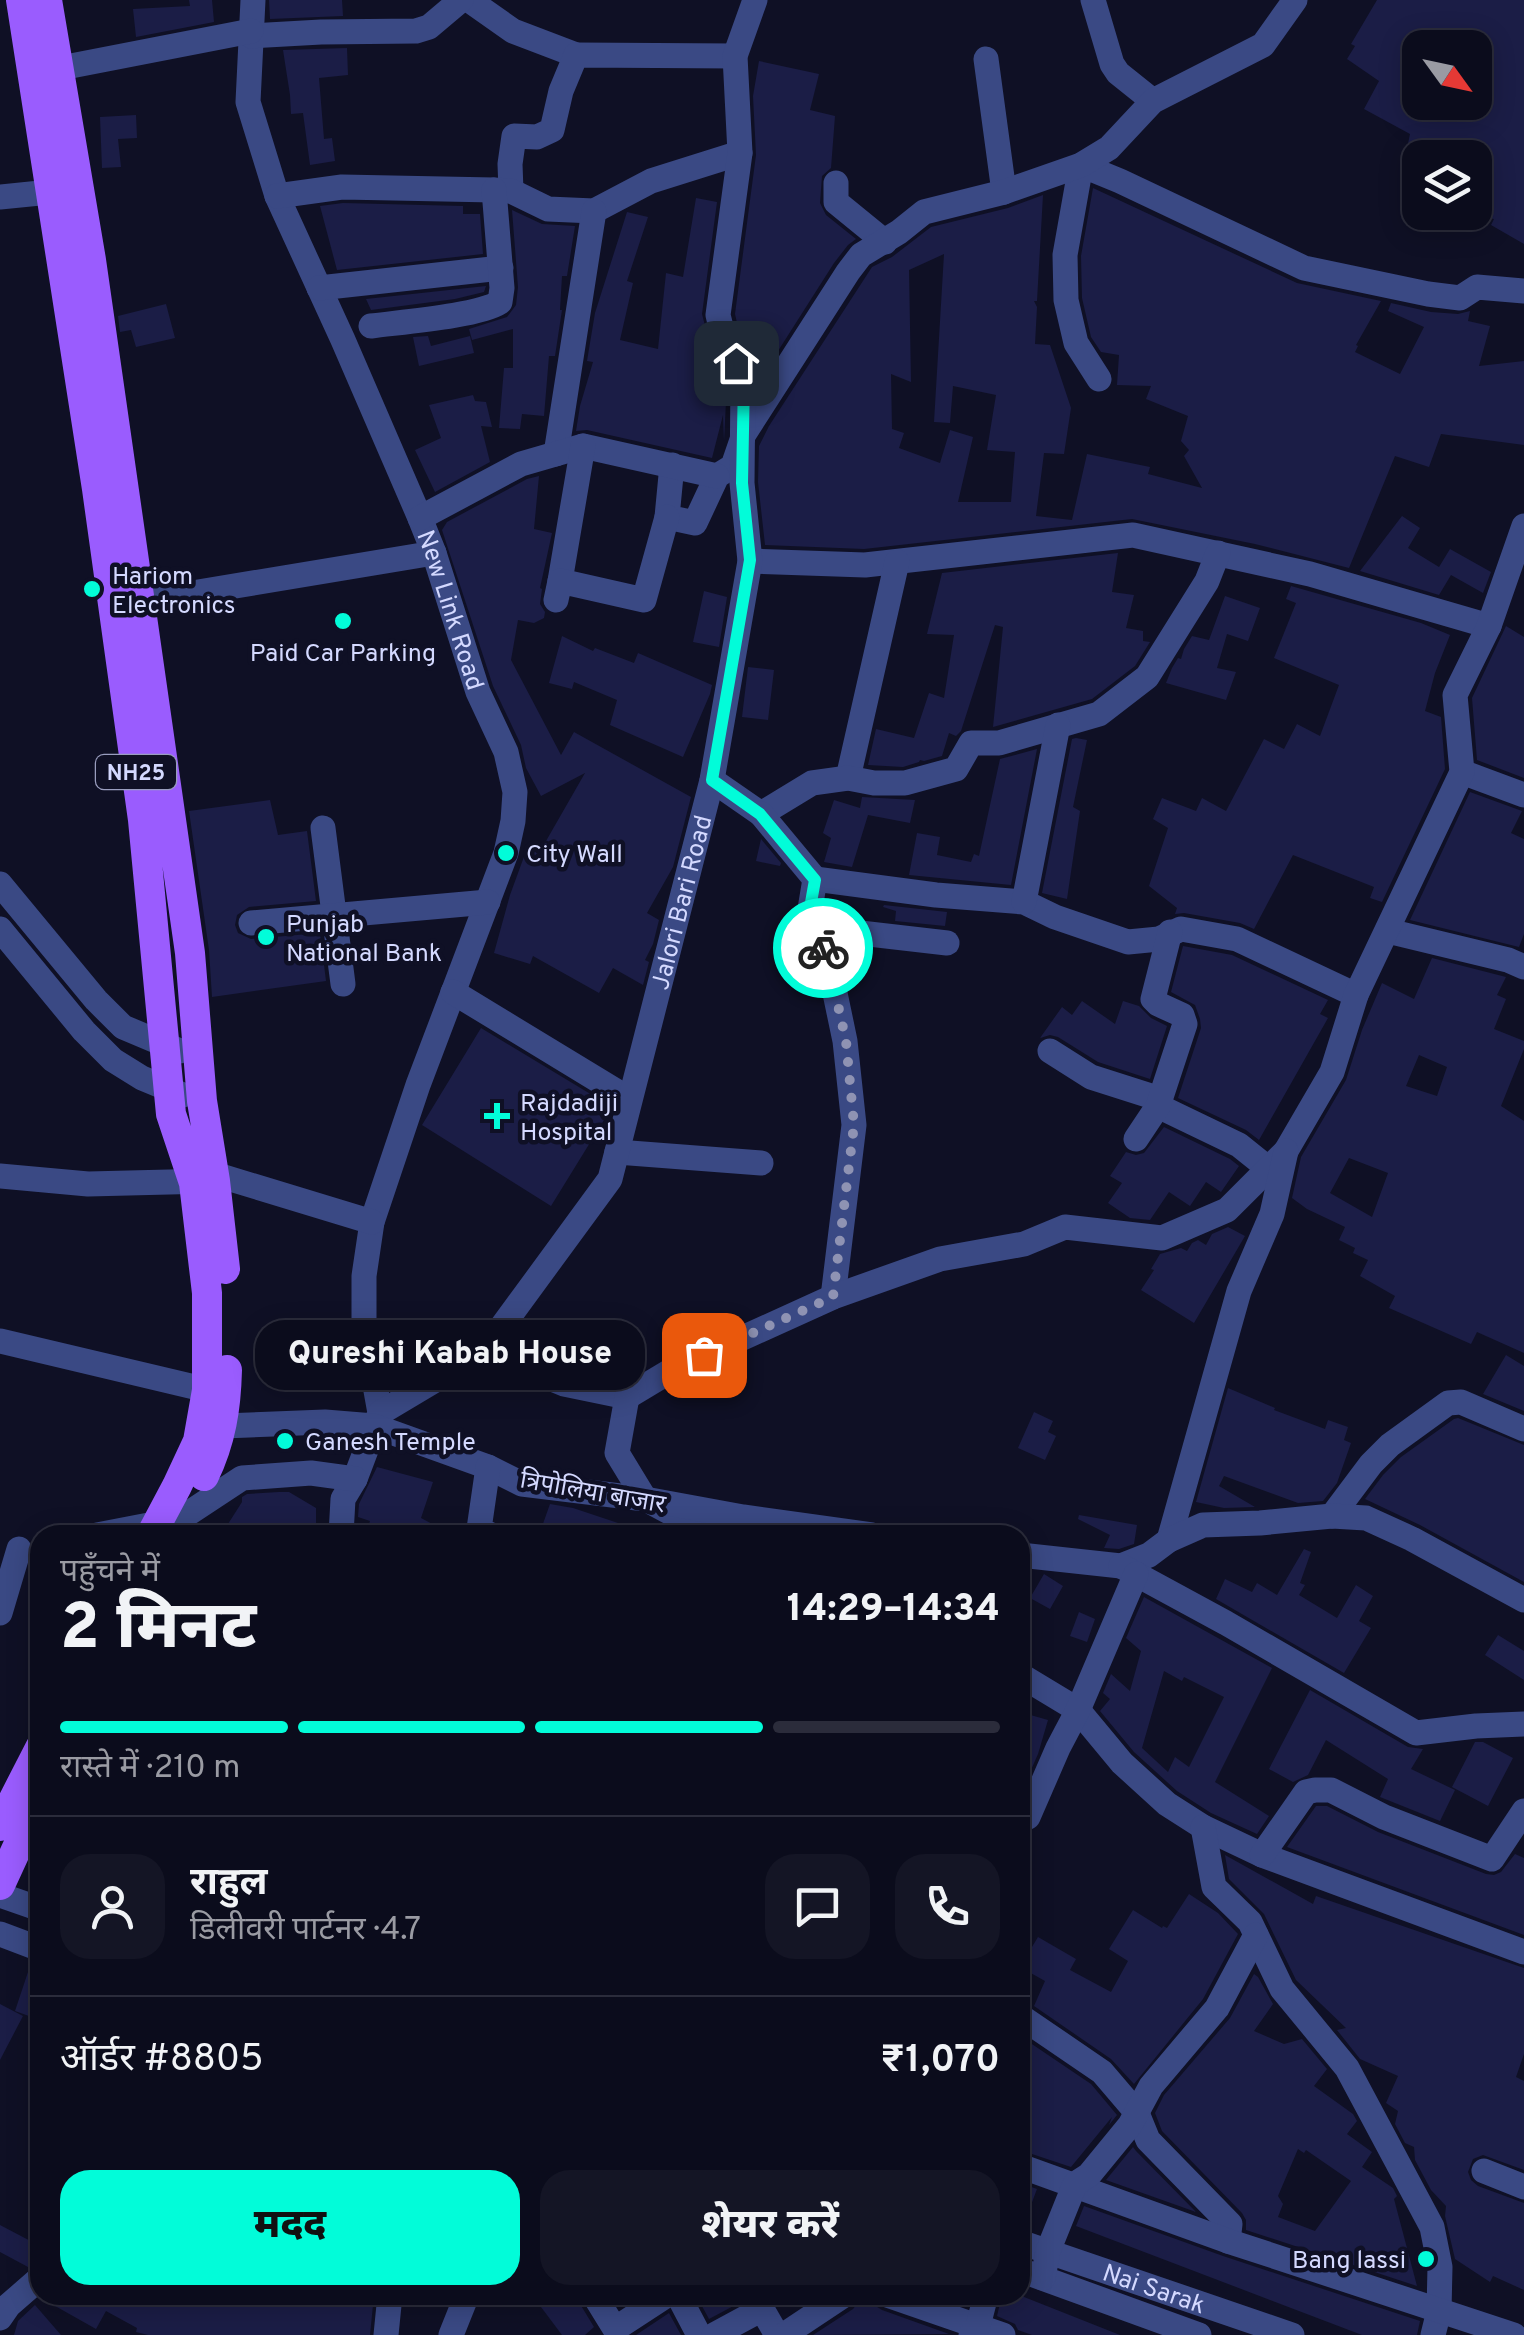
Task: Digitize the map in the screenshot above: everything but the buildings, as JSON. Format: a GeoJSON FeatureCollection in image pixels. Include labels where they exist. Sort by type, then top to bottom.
{"type":"FeatureCollection","features":[{"type":"Feature","properties":{"kind":"main road","name":"NH25"},"geometry":{"type":"LineString","coordinates":[[21,0],[46,71],[91,260],[190,953],[208,1179],[224,1250],[227,1352],[212,1424],[216,1451],[167,1525]]}},
{"type":"Feature","properties":{"kind":"main road","name":"NH25"},"geometry":{"type":"LineString","coordinates":[[47,0],[50,192],[97,489],[137,781],[168,1091],[177,1134],[208,1179]]}},
{"type":"Feature","properties":{"kind":"main road"},"geometry":{"type":"LineString","coordinates":[[0,1884],[22,1830],[30,1794]]}},
{"type":"Feature","properties":{"kind":"street","name":"New Link Road"},"geometry":{"type":"LineString","coordinates":[[253,0],[248,102],[277,196],[434,553],[478,692],[506,752],[515,792],[514,821],[506,854],[418,1084],[372,1222],[364,1276],[364,1324],[377,1419]]}},
{"type":"Feature","properties":{"kind":"street"},"geometry":{"type":"LineString","coordinates":[[46,71],[251,34],[416,31],[429,26],[461,0]]}},
{"type":"Feature","properties":{"kind":"street"},"geometry":{"type":"LineString","coordinates":[[469,0],[513,31],[576,55],[734,56]]}},
{"type":"Feature","properties":{"kind":"street","name":"Jalori Bari Road"},"geometry":{"type":"LineString","coordinates":[[377,1419],[484,1350],[610,1179],[712,780],[750,560],[742,483],[744,379],[726,352],[718,315],[740,153],[734,56],[754,0]]}},
{"type":"Feature","properties":{"kind":"street"},"geometry":{"type":"LineString","coordinates":[[1093,0],[1112,64],[1153,101]]}},
{"type":"Feature","properties":{"kind":"street"},"geometry":{"type":"LineString","coordinates":[[667,517],[694,523],[717,476],[733,466],[744,434],[854,263],[870,249],[924,212],[1004,192],[1082,166],[1109,148],[1153,101],[1264,45],[1295,0]]}},
{"type":"Feature","properties":{"kind":"street"},"geometry":{"type":"LineString","coordinates":[[371,326],[494,306],[502,297],[503,190],[514,136],[537,137],[552,130],[561,91],[576,55]]}},
{"type":"Feature","properties":{"kind":"street"},"geometry":{"type":"LineString","coordinates":[[986,59],[1004,192]]}},
{"type":"Feature","properties":{"kind":"street"},"geometry":{"type":"LineString","coordinates":[[277,196],[342,187],[503,190],[548,209],[594,211],[651,181],[740,153]]}},
{"type":"Feature","properties":{"kind":"street"},"geometry":{"type":"LineString","coordinates":[[1082,166],[1304,268],[1460,298],[1477,287],[1524,292]]}},
{"type":"Feature","properties":{"kind":"street"},"geometry":{"type":"LineString","coordinates":[[1082,166],[1066,255],[1066,300],[1076,343],[1099,379]]}},
{"type":"Feature","properties":{"kind":"street"},"geometry":{"type":"LineString","coordinates":[[836,183],[836,202],[885,242]]}},
{"type":"Feature","properties":{"kind":"street"},"geometry":{"type":"LineString","coordinates":[[0,197],[50,192]]}},
{"type":"Feature","properties":{"kind":"street"},"geometry":{"type":"LineString","coordinates":[[556,454],[594,211]]}},
{"type":"Feature","properties":{"kind":"street"},"geometry":{"type":"LineString","coordinates":[[319,288],[501,268]]}},
{"type":"Feature","properties":{"kind":"street"},"geometry":{"type":"LineString","coordinates":[[420,518],[521,464],[584,446],[717,476]]}},
{"type":"Feature","properties":{"kind":"street"},"geometry":{"type":"LineString","coordinates":[[584,446],[558,591],[644,600],[667,517],[672,464]]}},
{"type":"Feature","properties":{"kind":"street"},"geometry":{"type":"LineString","coordinates":[[484,1350],[564,1384],[627,1397],[672,1370],[833,1297],[940,1259],[1024,1244],[1066,1228],[1162,1238],[1227,1210],[1278,1160],[1332,1072],[1356,995],[1462,772],[1455,695],[1489,626],[1524,526]]}},
{"type":"Feature","properties":{"kind":"street"},"geometry":{"type":"LineString","coordinates":[[750,560],[865,566],[1134,535],[1310,574],[1489,626]]}},
{"type":"Feature","properties":{"kind":"street"},"geometry":{"type":"LineString","coordinates":[[138,602],[434,553]]}},
{"type":"Feature","properties":{"kind":"street"},"geometry":{"type":"LineString","coordinates":[[760,814],[812,783],[848,778],[906,782],[956,769],[971,743],[999,743],[1099,714],[1147,677],[1207,581],[1218,553]]}},
{"type":"Feature","properties":{"kind":"street"},"geometry":{"type":"LineString","coordinates":[[848,778],[898,562]]}},
{"type":"Feature","properties":{"kind":"street"},"geometry":{"type":"LineString","coordinates":[[1024,902],[1058,725]]}},
{"type":"Feature","properties":{"kind":"street"},"geometry":{"type":"LineString","coordinates":[[1462,772],[1524,794]]}},
{"type":"Feature","properties":{"kind":"street"},"geometry":{"type":"LineString","coordinates":[[712,780],[760,814],[815,880],[1024,902],[1128,942],[1196,930],[1237,939],[1356,995]]}},
{"type":"Feature","properties":{"kind":"street"},"geometry":{"type":"LineString","coordinates":[[323,828],[343,984]]}},
{"type":"Feature","properties":{"kind":"street"},"geometry":{"type":"LineString","coordinates":[[815,880],[810,908],[831,974],[846,1041],[854,1125],[833,1297]]}},
{"type":"Feature","properties":{"kind":"street"},"geometry":{"type":"LineString","coordinates":[[0,884],[122,1027],[198,1056]]}},
{"type":"Feature","properties":{"kind":"street"},"geometry":{"type":"LineString","coordinates":[[251,923],[488,902]]}},
{"type":"Feature","properties":{"kind":"street"},"geometry":{"type":"LineString","coordinates":[[816,928],[946,942]]}},
{"type":"Feature","properties":{"kind":"street"},"geometry":{"type":"LineString","coordinates":[[0,930],[113,1060],[168,1091],[202,1101]]}},
{"type":"Feature","properties":{"kind":"street"},"geometry":{"type":"LineString","coordinates":[[1388,931],[1523,962]]}},
{"type":"Feature","properties":{"kind":"street"},"geometry":{"type":"LineString","coordinates":[[1136,1139],[1159,1102],[1185,1024],[1182,1015],[1153,999],[1170,932]]}},
{"type":"Feature","properties":{"kind":"street"},"geometry":{"type":"LineString","coordinates":[[453,992],[630,1099]]}},
{"type":"Feature","properties":{"kind":"street"},"geometry":{"type":"LineString","coordinates":[[1050,1051],[1092,1077],[1159,1102],[1239,1145],[1278,1160]]}},
{"type":"Feature","properties":{"kind":"street"},"geometry":{"type":"LineString","coordinates":[[616,1152],[761,1162]]}},
{"type":"Feature","properties":{"kind":"street"},"geometry":{"type":"LineString","coordinates":[[1169,1540],[1234,1308],[1272,1214],[1278,1160]]}},
{"type":"Feature","properties":{"kind":"street"},"geometry":{"type":"LineString","coordinates":[[0,1176],[88,1184],[208,1179],[372,1222]]}},
{"type":"Feature","properties":{"kind":"street"},"geometry":{"type":"LineString","coordinates":[[0,1341],[216,1392]]}},
{"type":"Feature","properties":{"kind":"street"},"geometry":{"type":"LineString","coordinates":[[627,1397],[617,1452],[645,1500],[693,1525]]}},
{"type":"Feature","properties":{"kind":"street"},"geometry":{"type":"LineString","coordinates":[[1332,1516],[1390,1445],[1448,1404],[1461,1402],[1524,1430]]}},
{"type":"Feature","properties":{"kind":"street"},"geometry":{"type":"LineString","coordinates":[[342,1525],[343,1498],[377,1419]]}},
{"type":"Feature","properties":{"kind":"street","name":"त्रिपोलिया बाजार"},"geometry":{"type":"LineString","coordinates":[[212,1424],[377,1419],[522,1484],[801,1525]]}},
{"type":"Feature","properties":{"kind":"street"},"geometry":{"type":"LineString","coordinates":[[481,1525],[488,1466]]}},
{"type":"Feature","properties":{"kind":"street"},"geometry":{"type":"LineString","coordinates":[[170,1525],[242,1478],[310,1474],[354,1479]]}},
{"type":"Feature","properties":{"kind":"street"},"geometry":{"type":"LineString","coordinates":[[1030,1812],[1078,1710],[1128,1570],[1169,1540],[1202,1525],[1260,1524],[1332,1516],[1366,1518],[1524,1600]]}},
{"type":"Feature","properties":{"kind":"street"},"geometry":{"type":"LineString","coordinates":[[0,1612],[20,1549]]}},
{"type":"Feature","properties":{"kind":"street"},"geometry":{"type":"LineString","coordinates":[[1030,1556],[1128,1570],[1226,1622],[1416,1733],[1524,1724]]}},
{"type":"Feature","properties":{"kind":"street"},"geometry":{"type":"LineString","coordinates":[[1030,1681],[1078,1710],[1122,1763],[1167,1804],[1203,1826],[1262,1855],[1524,1952]]}},
{"type":"Feature","properties":{"kind":"street"},"geometry":{"type":"LineString","coordinates":[[1262,1855],[1306,1792],[1315,1790],[1331,1790],[1384,1817],[1492,1858],[1524,1811]]}},
{"type":"Feature","properties":{"kind":"street"},"geometry":{"type":"LineString","coordinates":[[1203,1826],[1214,1887],[1250,1922],[1282,1990],[1347,2068],[1432,2227],[1440,2267],[1436,2323]]}},
{"type":"Feature","properties":{"kind":"street"},"geometry":{"type":"LineString","coordinates":[[0,1895],[30,1905]]}},
{"type":"Feature","properties":{"kind":"street"},"geometry":{"type":"LineString","coordinates":[[0,1934],[30,1945]]}},
{"type":"Feature","properties":{"kind":"street"},"geometry":{"type":"LineString","coordinates":[[1199,2335],[1032,2274],[1048,2251],[1075,2184],[1089,2175],[1136,2113],[1151,2086],[1217,2008],[1256,1935]]}},
{"type":"Feature","properties":{"kind":"street"},"geometry":{"type":"LineString","coordinates":[[1030,2023],[1102,2072],[1136,2113],[1148,2140],[1230,2224],[1228,2240]]}},
{"type":"Feature","properties":{"kind":"street"},"geometry":{"type":"LineString","coordinates":[[1030,2169],[1228,2240],[1436,2323],[1514,2335]]}},
{"type":"Feature","properties":{"kind":"street"},"geometry":{"type":"LineString","coordinates":[[1484,2171],[1524,2187]]}},
{"type":"Feature","properties":{"kind":"street","name":"Nai Sarak"},"geometry":{"type":"LineString","coordinates":[[1030,2245],[1292,2335]]}},
{"type":"Feature","properties":{"kind":"street"},"geometry":{"type":"LineString","coordinates":[[0,2318],[30,2287]]}},
{"type":"Feature","properties":{"kind":"street"},"geometry":{"type":"LineString","coordinates":[[386,2335],[389,2305]]}},
{"type":"Feature","properties":{"kind":"street"},"geometry":{"type":"LineString","coordinates":[[451,2335],[463,2305]]}},
{"type":"Feature","properties":{"kind":"street"},"geometry":{"type":"LineString","coordinates":[[601,2329],[614,2329],[651,2305]]}},
{"type":"Feature","properties":{"kind":"street"},"geometry":{"type":"LineString","coordinates":[[683,2305],[699,2335]]}},
{"type":"Feature","properties":{"kind":"street"},"geometry":{"type":"LineString","coordinates":[[714,2335],[762,2309],[781,2335],[828,2305]]}},
{"type":"Feature","properties":{"kind":"street"},"geometry":{"type":"LineString","coordinates":[[912,2305],[975,2330],[1003,2335]]}},
{"type":"Feature","properties":{"kind":"street"},"geometry":{"type":"LineString","coordinates":[[975,2330],[983,2305]]}},
{"type":"Feature","properties":{"kind":"way so far"},"geometry":{"type":"LineString","coordinates":[[704,1355],[833,1297],[854,1125],[846,1041],[823,948]]}},
{"type":"Feature","properties":{"kind":"place","name":"Hariom Electronics"},"geometry":{"type":"Point","coordinates":[92,589]}},
{"type":"Feature","properties":{"kind":"place","name":"Paid Car Parking"},"geometry":{"type":"Point","coordinates":[343,621]}},
{"type":"Feature","properties":{"kind":"place","name":"City Wall"},"geometry":{"type":"Point","coordinates":[506,853]}},
{"type":"Feature","properties":{"kind":"place","name":"Punjab National Bank"},"geometry":{"type":"Point","coordinates":[266,937]}},
{"type":"Feature","properties":{"kind":"place","name":"Rajdadiji Hospital"},"geometry":{"type":"Point","coordinates":[497,1116]}},
{"type":"Feature","properties":{"kind":"place","name":"Qureshi Kabab House"},"geometry":{"type":"Point","coordinates":[704,1355]}},
{"type":"Feature","properties":{"kind":"place","name":"Ganesh Temple"},"geometry":{"type":"Point","coordinates":[285,1441]}},
{"type":"Feature","properties":{"kind":"place","name":"Bang lassi"},"geometry":{"type":"Point","coordinates":[1426,2259]}},
{"type":"Feature","properties":{"kind":"route"},"geometry":{"type":"LineString","coordinates":[[736,363],[744,379],[742,483],[750,560],[712,780],[760,814],[815,880],[810,908],[823,948]]}}]}
